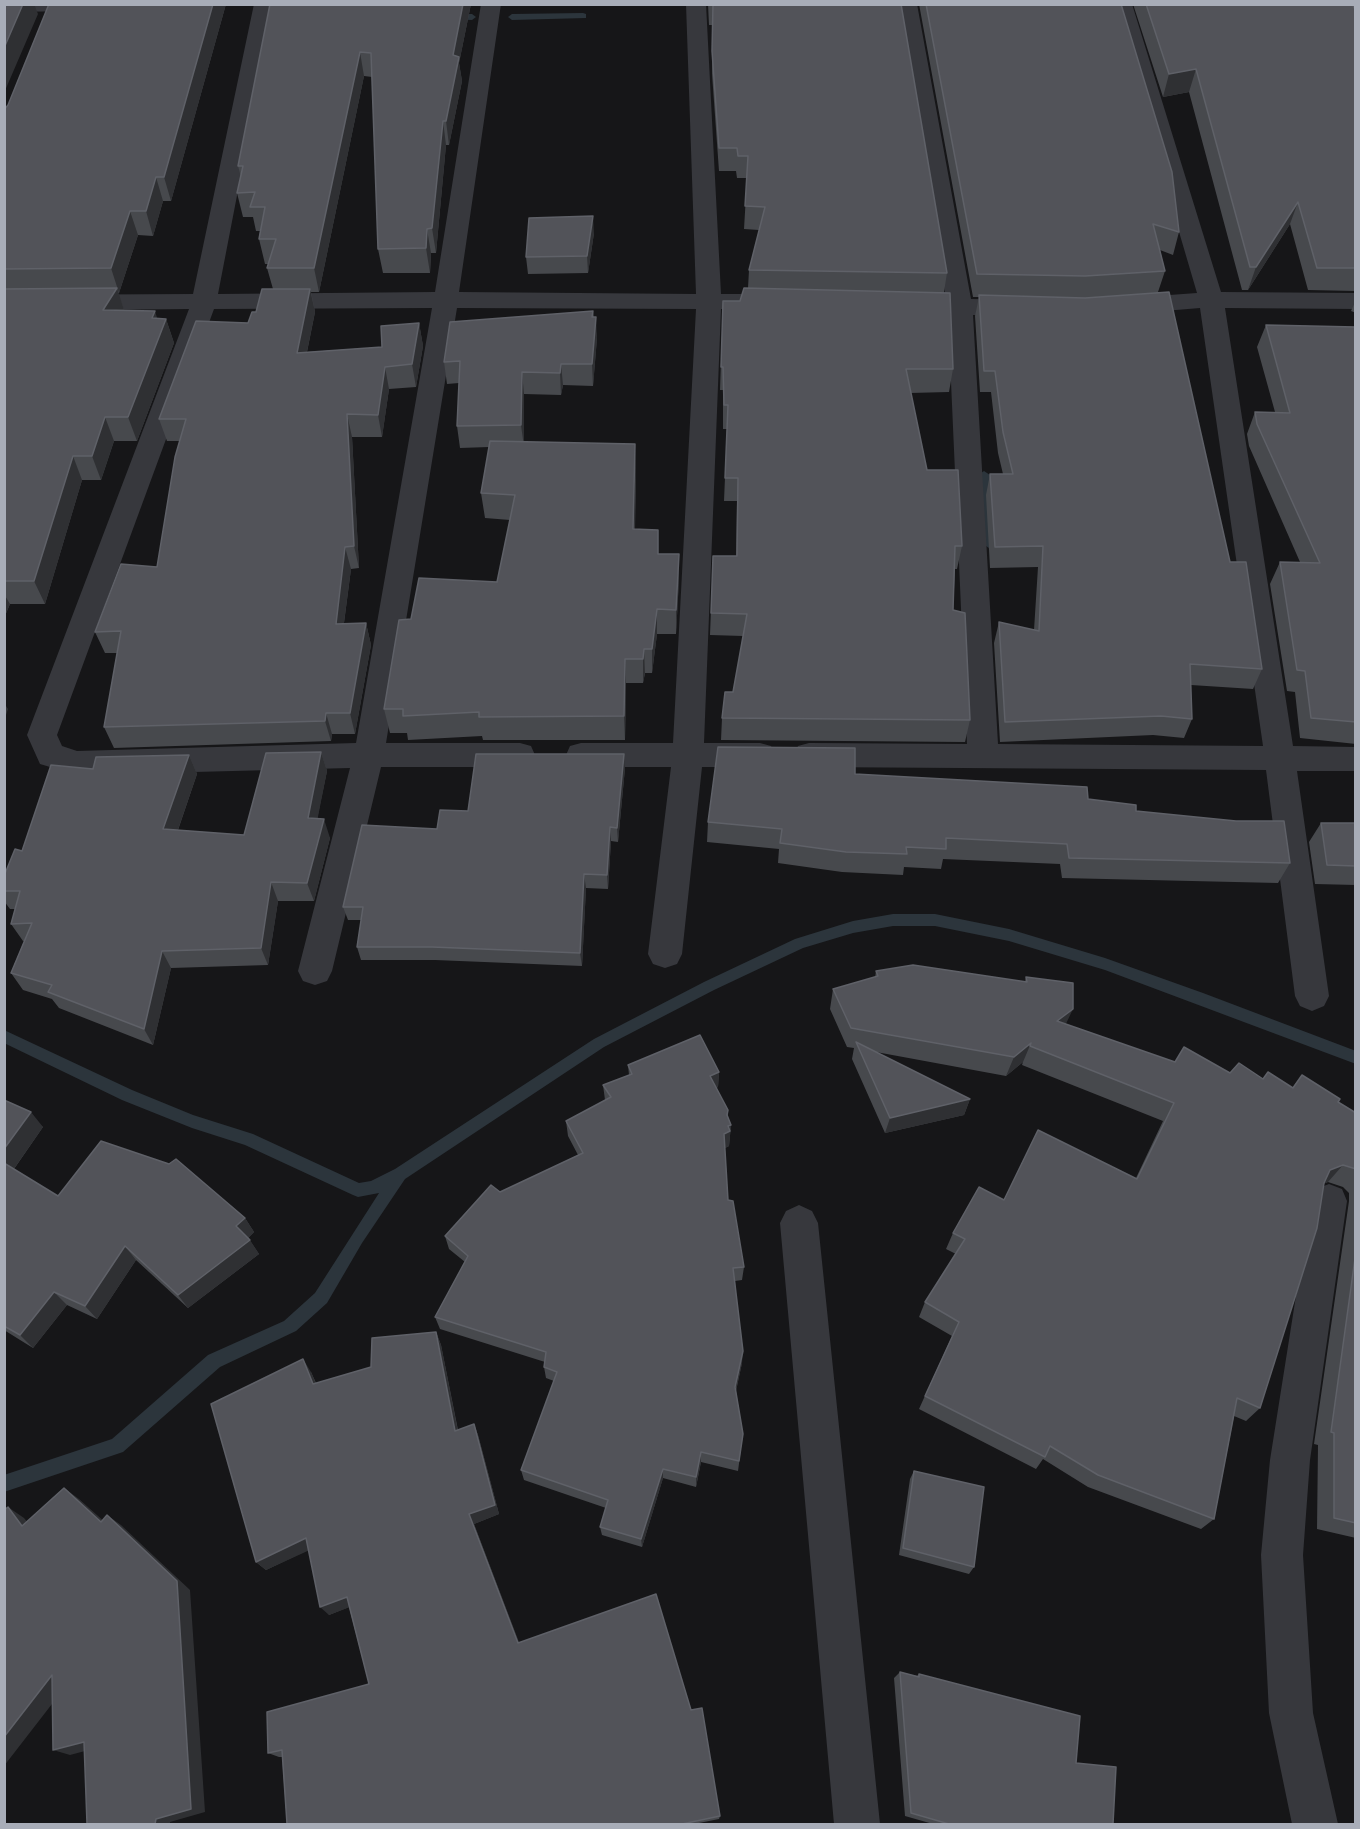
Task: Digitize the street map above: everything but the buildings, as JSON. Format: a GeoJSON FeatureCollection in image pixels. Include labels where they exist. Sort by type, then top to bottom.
{"type":"FeatureCollection","features":[{"type":"Feature","properties":{"kind":"street"},"geometry":{"type":"LineString","coordinates":[[4,6],[164,4]]}},
{"type":"Feature","properties":{"kind":"street"},"geometry":{"type":"LineString","coordinates":[[264,4],[204,302],[42,735],[51,755],[77,762],[369,755],[688,754],[1356,759]]}},
{"type":"Feature","properties":{"kind":"street"},"geometry":{"type":"LineString","coordinates":[[315,971],[369,755],[446,300],[491,4]]}},
{"type":"Feature","properties":{"kind":"street"},"geometry":{"type":"LineString","coordinates":[[665,954],[688,754],[709,301],[696,4]]}},
{"type":"Feature","properties":{"kind":"street"},"geometry":{"type":"LineString","coordinates":[[907,4],[960,307],[983,757]]}},
{"type":"Feature","properties":{"kind":"street"},"geometry":{"type":"LineString","coordinates":[[1122,4],[1211,300],[1281,759],[1312,996]]}},
{"type":"Feature","properties":{"kind":"street"},"geometry":{"type":"LineString","coordinates":[[46,26],[54,5]]}},
{"type":"Feature","properties":{"kind":"street"},"geometry":{"type":"LineString","coordinates":[[4,303],[446,300],[805,303]]}},
{"type":"Feature","properties":{"kind":"street"},"geometry":{"type":"LineString","coordinates":[[1103,308],[1211,300],[1356,301]]}},
{"type":"Feature","properties":{"kind":"street"},"geometry":{"type":"LineString","coordinates":[[888,305],[1044,309]]}},
{"type":"Feature","properties":{"kind":"street"},"geometry":{"type":"LineString","coordinates":[[1315,1824],[1291,1713],[1282,1555],[1290,1460],[1329,1201]]}},
{"type":"Feature","properties":{"kind":"street"},"geometry":{"type":"LineString","coordinates":[[799,1223],[857,1824]]}},
{"type":"Feature","properties":{"kind":"waterway"},"geometry":{"type":"LineString","coordinates":[[512,17],[583,16]]}},
{"type":"Feature","properties":{"kind":"waterway"},"geometry":{"type":"LineString","coordinates":[[450,17],[472,17]]}},
{"type":"Feature","properties":{"kind":"waterway"},"geometry":{"type":"LineString","coordinates":[[984,475],[989,544]]}},
{"type":"Feature","properties":{"kind":"waterway"},"geometry":{"type":"LineString","coordinates":[[4,1036],[127,1095],[192,1121],[248,1139],[358,1190],[373,1188],[400,1174],[599,1043],[709,986],[800,943],[853,927],[893,920],[935,920],[1009,935],[1105,964],[1356,1058]]}},
{"type":"Feature","properties":{"kind":"waterway"},"geometry":{"type":"LineString","coordinates":[[4,1484],[117,1446],[214,1361],[290,1326],[321,1298],[357,1238],[399,1176]]}}]}
